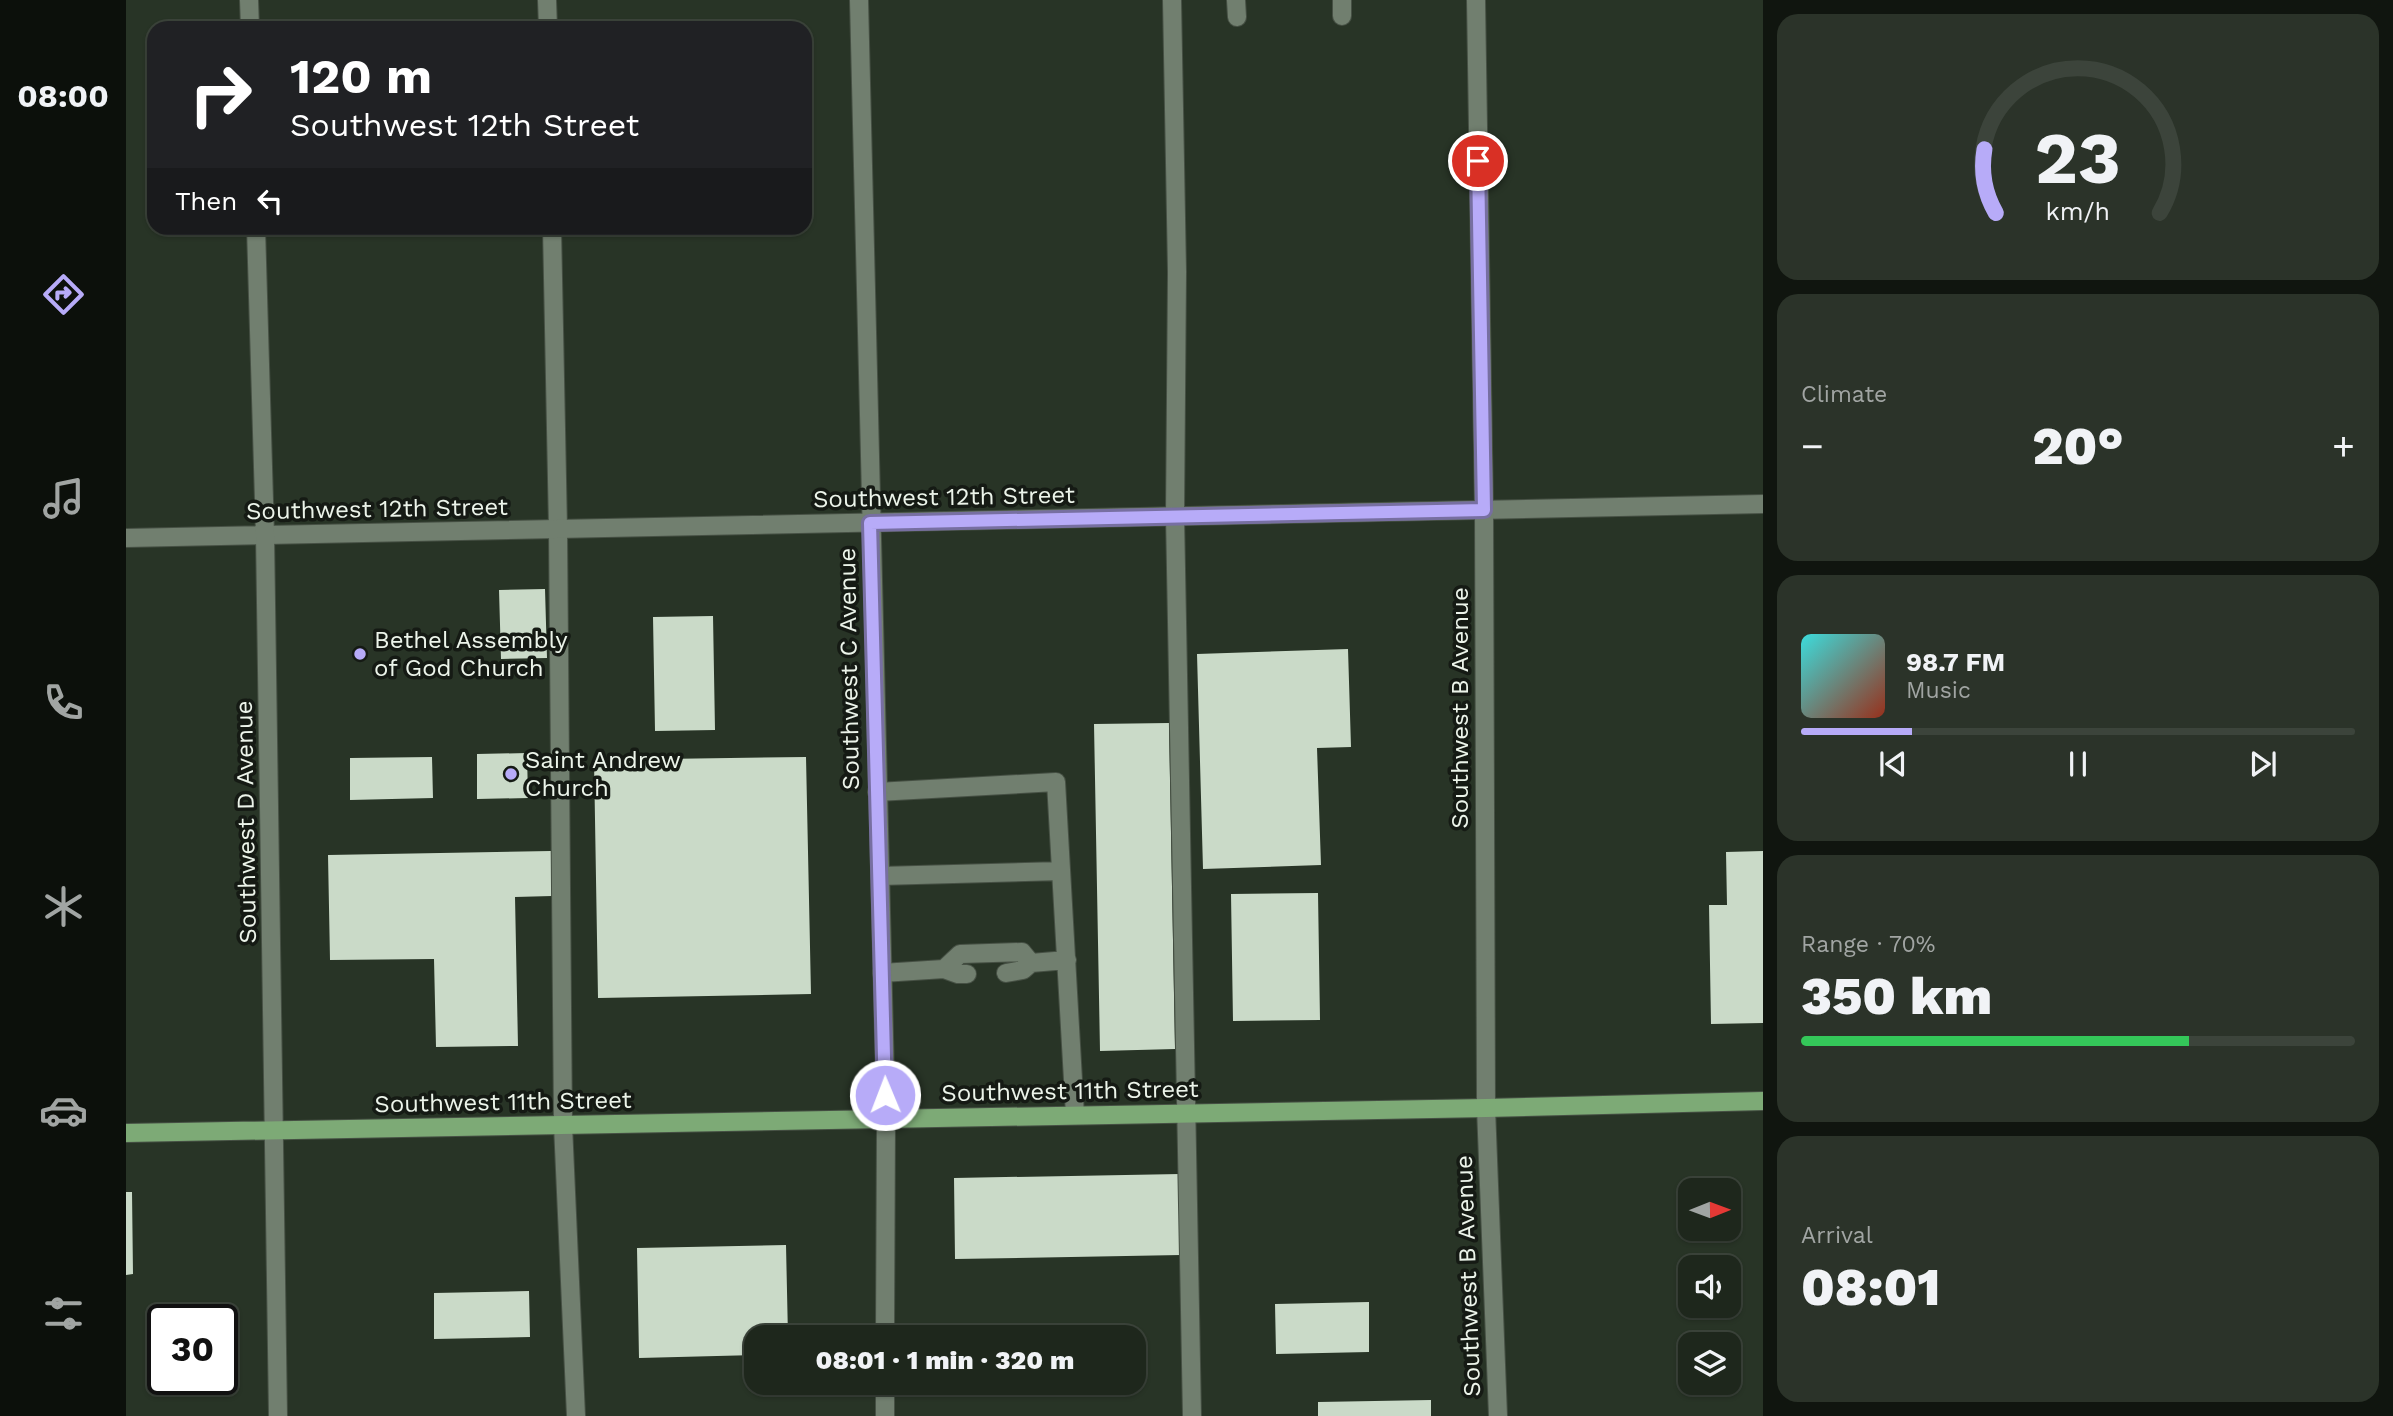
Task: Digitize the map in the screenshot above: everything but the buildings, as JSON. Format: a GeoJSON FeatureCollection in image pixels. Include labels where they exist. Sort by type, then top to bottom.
{"type":"FeatureCollection","features":[{"type":"Feature","properties":{"kind":"main road","name":"Southwest 11th Street"},"geometry":{"type":"LineString","coordinates":[[126,1133],[1763,1101]]}},
{"type":"Feature","properties":{"kind":"street"},"geometry":{"type":"LineString","coordinates":[[249,0],[250,21]]}},
{"type":"Feature","properties":{"kind":"street"},"geometry":{"type":"LineString","coordinates":[[547,0],[548,21]]}},
{"type":"Feature","properties":{"kind":"street","name":"Southwest C Avenue"},"geometry":{"type":"LineString","coordinates":[[859,0],[886,1119],[885,1325]]}},
{"type":"Feature","properties":{"kind":"street"},"geometry":{"type":"LineString","coordinates":[[1172,0],[1177,272],[1175,516],[1192,1416]]}},
{"type":"Feature","properties":{"kind":"street","name":"Southwest B Avenue"},"geometry":{"type":"LineString","coordinates":[[1476,0],[1484,510],[1486,1108],[1497,1416]]}},
{"type":"Feature","properties":{"kind":"street","name":"Southwest D Avenue"},"geometry":{"type":"LineString","coordinates":[[256,235],[265,536],[278,1416]]}},
{"type":"Feature","properties":{"kind":"street"},"geometry":{"type":"LineString","coordinates":[[552,235],[558,529],[563,1125],[576,1416]]}},
{"type":"Feature","properties":{"kind":"street","name":"Southwest 12th Street"},"geometry":{"type":"LineString","coordinates":[[126,538],[1763,504]]}},
{"type":"Feature","properties":{"kind":"street"},"geometry":{"type":"LineString","coordinates":[[877,792],[1056,782],[1075,1115]]}},
{"type":"Feature","properties":{"kind":"street"},"geometry":{"type":"LineString","coordinates":[[880,877],[1061,871]]}},
{"type":"Feature","properties":{"kind":"street"},"geometry":{"type":"LineString","coordinates":[[944,969],[960,954],[1021,952],[1031,963]]}},
{"type":"Feature","properties":{"kind":"street"},"geometry":{"type":"LineString","coordinates":[[1006,973],[1023,970],[1031,963],[1067,960]]}},
{"type":"Feature","properties":{"kind":"street"},"geometry":{"type":"LineString","coordinates":[[882,973],[944,969],[967,974]]}},
{"type":"Feature","properties":{"kind":"street"},"geometry":{"type":"LineString","coordinates":[[885,1395],[885,1416]]}},
{"type":"Feature","properties":{"kind":"place","name":"Bethel Assembly of God Church"},"geometry":{"type":"Point","coordinates":[360,654]}},
{"type":"Feature","properties":{"kind":"place","name":"Saint Andrew Church"},"geometry":{"type":"Point","coordinates":[511,774]}},
{"type":"Feature","properties":{"kind":"route"},"geometry":{"type":"LineString","coordinates":[[885,1095],[870,523],[1484,510],[1478,161]]}}]}
